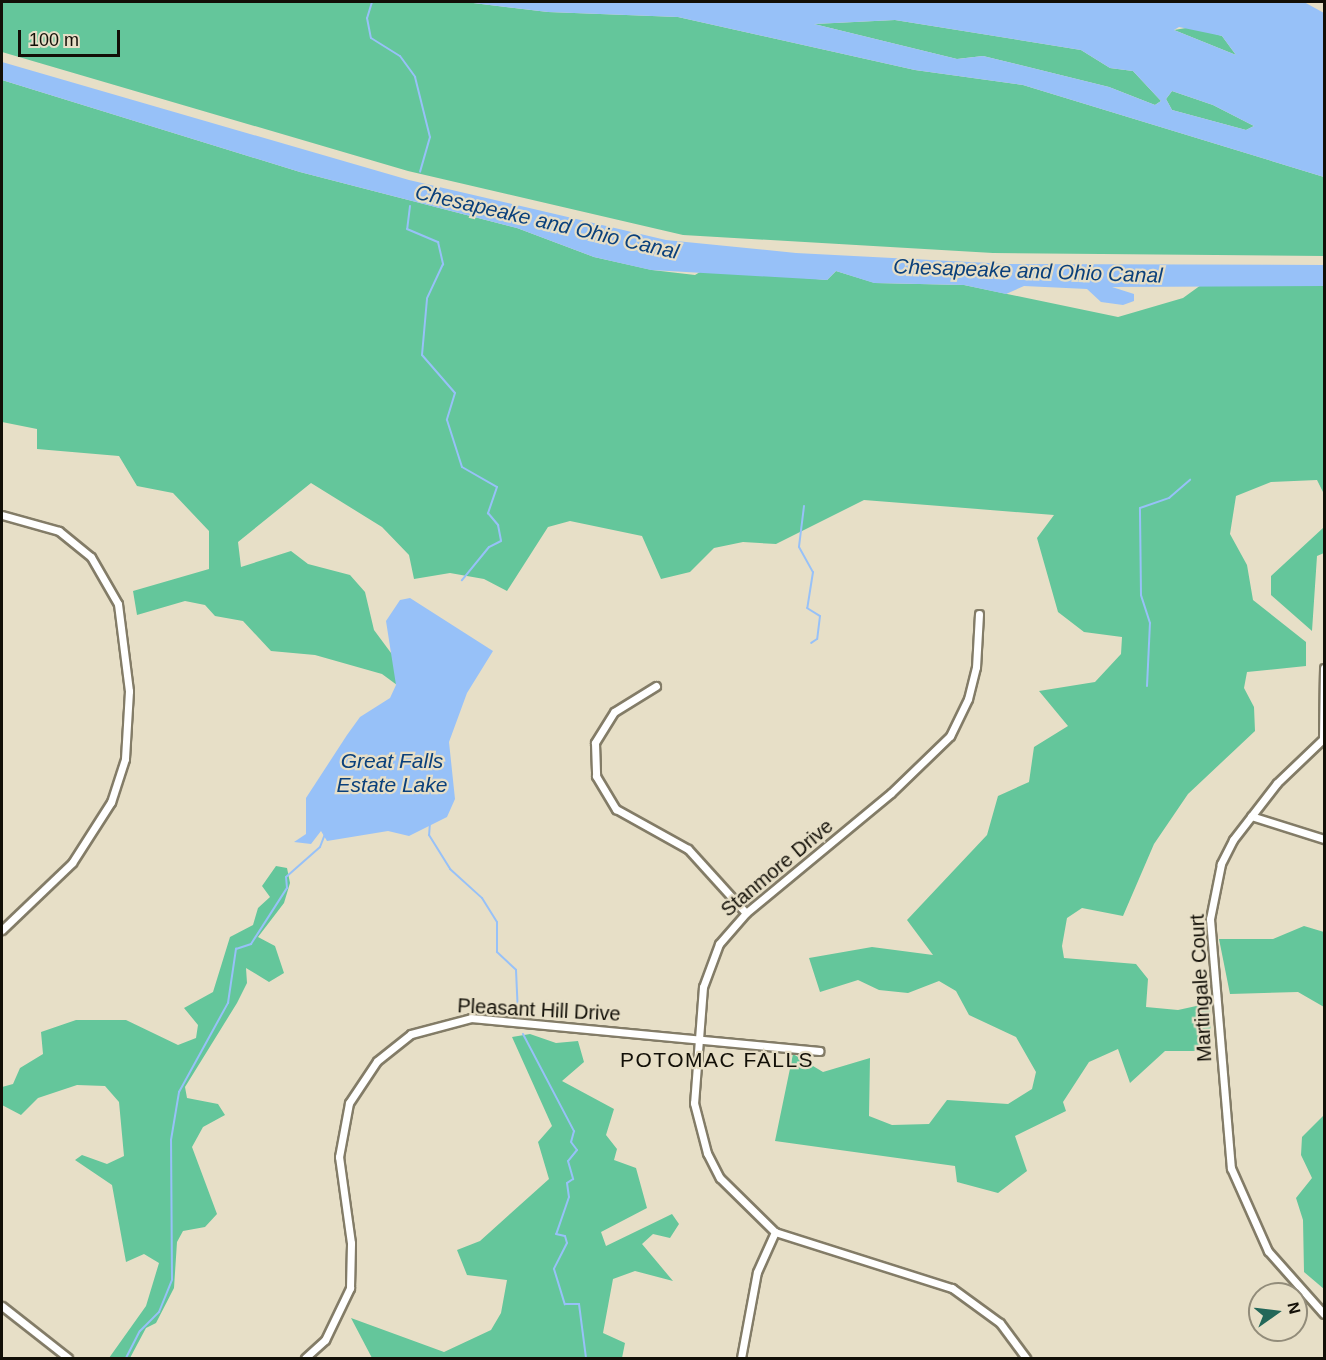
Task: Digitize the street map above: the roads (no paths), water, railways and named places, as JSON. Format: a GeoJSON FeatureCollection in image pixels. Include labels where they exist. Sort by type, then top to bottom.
{"type":"FeatureCollection","features":[{"type":"Feature","properties":{"kind":"street"},"geometry":{"type":"LineString","coordinates":[[2,515],[59,531],[91,558],[118,605],[129,691],[125,759],[111,802],[72,862],[2,930]]}},
{"type":"Feature","properties":{"kind":"street","name":"Stanmore Drive"},"geometry":{"type":"LineString","coordinates":[[979,614],[977,664],[968,699],[950,736],[899,786],[746,913],[710,960],[697,1036],[694,1103],[707,1153],[740,1203],[775,1232],[952,1288],[1000,1323],[1026,1359]]}},
{"type":"Feature","properties":{"kind":"street","name":"Martingale Court"},"geometry":{"type":"LineString","coordinates":[[1324,668],[1323,739],[1251,816],[1221,864],[1210,919],[1222,1025],[1226,1144],[1253,1226],[1284,1274],[1324,1314]]}},
{"type":"Feature","properties":{"kind":"street"},"geometry":{"type":"LineString","coordinates":[[656,686],[614,712],[595,743],[596,776],[616,809],[688,849],[746,913]]}},
{"type":"Feature","properties":{"kind":"street"},"geometry":{"type":"LineString","coordinates":[[1251,816],[1324,839]]}},
{"type":"Feature","properties":{"kind":"street","name":"Pleasant Hill Drive"},"geometry":{"type":"LineString","coordinates":[[305,1359],[341,1314],[352,1275],[339,1156],[343,1123],[363,1077],[393,1046],[431,1026],[471,1018],[697,1036],[819,1051]]}},
{"type":"Feature","properties":{"kind":"street"},"geometry":{"type":"LineString","coordinates":[[741,1359],[757,1272],[775,1232]]}},
{"type":"Feature","properties":{"kind":"street"},"geometry":{"type":"LineString","coordinates":[[2,1305],[68,1359]]}},
{"type":"Feature","properties":{"kind":"water"},"geometry":{"type":"Polygon","coordinates":[[[465,2],[1304,2],[1324,13],[1324,177],[1023,85],[915,70],[678,17],[548,12],[465,2]],[[895,20],[814,24],[957,59],[983,56],[1109,87],[1155,105],[1161,101],[1133,71],[1110,68],[1081,50],[895,20]],[[1179,27],[1174,30],[1236,55],[1222,36],[1179,27]],[[1172,91],[1166,99],[1172,110],[1246,130],[1254,126],[1213,105],[1172,91]]]}},
{"type":"Feature","properties":{"kind":"water","name":"Chesapeake and Ohio Canal"},"geometry":{"type":"Polygon","coordinates":[[[2,62],[409,180],[666,240],[796,253],[1008,264],[1324,265],[1324,286],[1112,287],[1134,294],[1134,301],[1123,305],[1101,302],[1087,289],[1024,286],[1006,294],[964,285],[874,283],[836,271],[827,280],[651,270],[594,257],[517,228],[300,172],[2,80],[2,62]]]}},
{"type":"Feature","properties":{"kind":"water","name":"Great Falls Estate Lake"},"geometry":{"type":"Polygon","coordinates":[[[410,598],[493,651],[467,693],[449,742],[455,799],[447,817],[409,836],[388,831],[327,841],[321,831],[311,844],[294,842],[306,834],[306,798],[347,735],[360,717],[390,698],[396,685],[386,621],[400,600],[410,598]]]}},
{"type":"Feature","properties":{"kind":"waterway"},"geometry":{"type":"LineString","coordinates":[[372,2],[367,18],[371,38],[400,56],[415,77],[430,137],[420,172]]}},
{"type":"Feature","properties":{"kind":"waterway"},"geometry":{"type":"LineString","coordinates":[[410,206],[407,229],[438,242],[443,264],[427,299],[422,355],[455,393],[447,420],[462,467],[497,487],[488,513],[498,525],[501,541],[489,547],[462,580]]}},
{"type":"Feature","properties":{"kind":"waterway"},"geometry":{"type":"LineString","coordinates":[[1147,686],[1150,623],[1141,595],[1140,508],[1169,498],[1190,480]]}},
{"type":"Feature","properties":{"kind":"waterway"},"geometry":{"type":"LineString","coordinates":[[804,506],[799,547],[813,572],[807,608],[820,616],[817,639],[811,643]]}},
{"type":"Feature","properties":{"kind":"waterway"},"geometry":{"type":"LineString","coordinates":[[430,822],[429,835],[450,869],[482,898],[497,922],[497,952],[516,970],[518,1014]]}},
{"type":"Feature","properties":{"kind":"waterway"},"geometry":{"type":"LineString","coordinates":[[126,1358],[140,1331],[159,1312],[172,1279],[171,1140],[179,1092],[228,1003],[236,949],[251,944],[287,888],[286,877],[320,847],[326,831]]}},
{"type":"Feature","properties":{"kind":"waterway"},"geometry":{"type":"LineString","coordinates":[[523,1034],[574,1131],[571,1142],[577,1150],[568,1161],[573,1179],[567,1183],[569,1197],[556,1234],[565,1236],[567,1243],[554,1269],[565,1304],[579,1304],[586,1358]]}},
{"type":"Feature","properties":{"kind":"district","name":"POTOMAC FALLS"},"geometry":{"type":"Point","coordinates":[717,1060]}}]}
